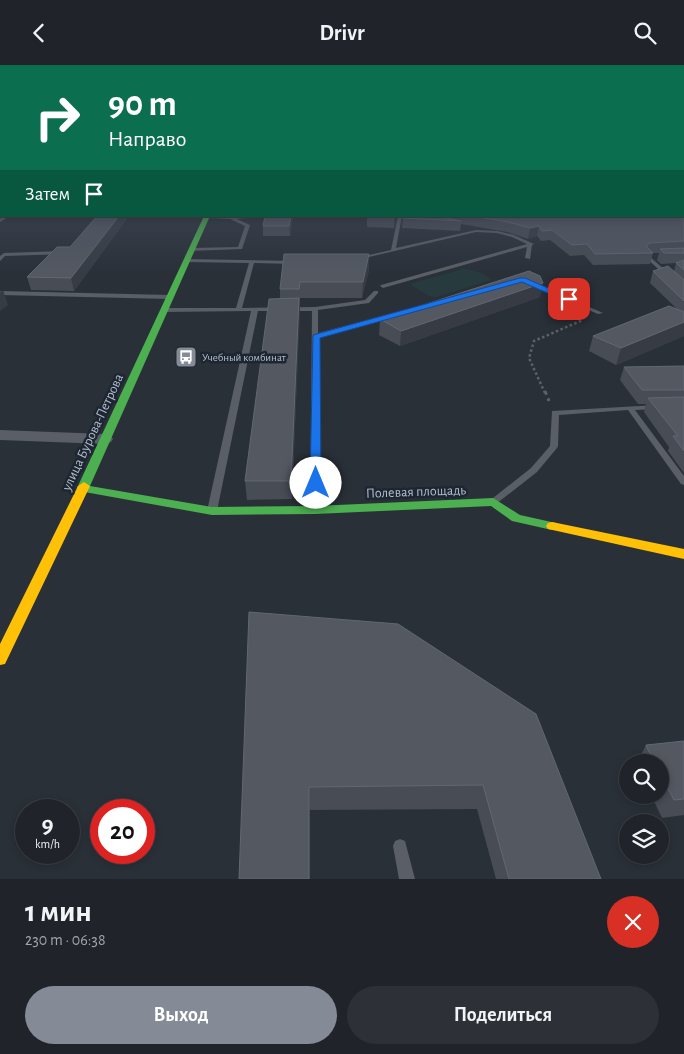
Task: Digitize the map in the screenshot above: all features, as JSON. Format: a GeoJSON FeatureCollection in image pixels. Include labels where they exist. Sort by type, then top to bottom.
{"type":"FeatureCollection","features":[{"type":"Feature","properties":{"kind":"main road","name":"улица Бурова-Петрова"},"geometry":{"type":"LineString","coordinates":[[0,659],[4,645],[83,488],[207,217]]}},
{"type":"Feature","properties":{"kind":"main road","name":"Полевая площадь"},"geometry":{"type":"LineString","coordinates":[[83,488],[212,511],[316,510],[493,502]]}},
{"type":"Feature","properties":{"kind":"main road"},"geometry":{"type":"LineString","coordinates":[[493,502],[516,518],[684,554]]}},
{"type":"Feature","properties":{"kind":"street"},"geometry":{"type":"LineString","coordinates":[[0,435],[105,439]]}},
{"type":"Feature","properties":{"kind":"lane"},"geometry":{"type":"LineString","coordinates":[[207,217],[246,217]]}},
{"type":"Feature","properties":{"kind":"lane"},"geometry":{"type":"LineString","coordinates":[[393,251],[400,217]]}},
{"type":"Feature","properties":{"kind":"lane"},"geometry":{"type":"LineString","coordinates":[[189,255],[240,248],[248,225],[231,218]]}},
{"type":"Feature","properties":{"kind":"lane"},"geometry":{"type":"LineString","coordinates":[[461,228],[497,232],[532,243],[530,244],[528,258]]}},
{"type":"Feature","properties":{"kind":"lane"},"geometry":{"type":"LineString","coordinates":[[349,261],[476,231]]}},
{"type":"Feature","properties":{"kind":"lane"},"geometry":{"type":"LineString","coordinates":[[383,286],[530,244]]}},
{"type":"Feature","properties":{"kind":"lane"},"geometry":{"type":"LineString","coordinates":[[0,259],[4,255],[69,253]]}},
{"type":"Feature","properties":{"kind":"lane"},"geometry":{"type":"LineString","coordinates":[[189,255],[301,263]]}},
{"type":"Feature","properties":{"kind":"lane"},"geometry":{"type":"LineString","coordinates":[[657,256],[648,257],[684,290]]}},
{"type":"Feature","properties":{"kind":"lane"},"geometry":{"type":"LineString","coordinates":[[238,309],[252,261]]}},
{"type":"Feature","properties":{"kind":"lane"},"geometry":{"type":"LineString","coordinates":[[522,279],[600,313]]}},
{"type":"Feature","properties":{"kind":"lane"},"geometry":{"type":"LineString","coordinates":[[164,310],[315,309],[367,302],[376,292]]}},
{"type":"Feature","properties":{"kind":"lane"},"geometry":{"type":"LineString","coordinates":[[0,293],[170,297]]}},
{"type":"Feature","properties":{"kind":"lane"},"geometry":{"type":"LineString","coordinates":[[212,511],[255,309]]}},
{"type":"Feature","properties":{"kind":"lane"},"geometry":{"type":"LineString","coordinates":[[315,309],[316,510]]}},
{"type":"Feature","properties":{"kind":"lane"},"geometry":{"type":"LineString","coordinates":[[316,336],[410,311]]}},
{"type":"Feature","properties":{"kind":"lane"},"geometry":{"type":"LineString","coordinates":[[493,502],[534,470],[554,447],[555,413],[666,407]]}},
{"type":"Feature","properties":{"kind":"lane"},"geometry":{"type":"LineString","coordinates":[[630,408],[684,482]]}},
{"type":"Feature","properties":{"kind":"lane"},"geometry":{"type":"LineString","coordinates":[[400,846],[407,879]]}},
{"type":"Feature","properties":{"kind":"path"},"geometry":{"type":"LineString","coordinates":[[555,413],[529,358],[534,341],[600,313]]}},
{"type":"Feature","properties":{"kind":"green space"},"geometry":{"type":"Polygon","coordinates":[[[463,269],[479,272],[491,280],[437,297],[429,296],[411,285],[413,283],[463,269]]]}},
{"type":"Feature","properties":{"kind":"building"},"geometry":{"type":"Polygon","coordinates":[[[96,217],[118,217],[71,278],[27,277],[57,247],[70,247],[96,217]]]}},
{"type":"Feature","properties":{"kind":"building"},"geometry":{"type":"Polygon","coordinates":[[[265,217],[291,217],[289,226],[263,226],[265,217]]]}},
{"type":"Feature","properties":{"kind":"building"},"geometry":{"type":"Polygon","coordinates":[[[442,217],[461,221],[402,218],[442,217]]]}},
{"type":"Feature","properties":{"kind":"building"},"geometry":{"type":"Polygon","coordinates":[[[479,217],[684,217],[684,241],[650,243],[646,246],[653,253],[595,254],[587,244],[572,245],[552,230],[542,231],[539,226],[530,228],[479,217]]]}},
{"type":"Feature","properties":{"kind":"building"},"geometry":{"type":"Polygon","coordinates":[[[684,248],[684,253],[664,253],[660,249],[684,248]]]}},
{"type":"Feature","properties":{"kind":"building"},"geometry":{"type":"Polygon","coordinates":[[[284,254],[369,254],[363,282],[300,282],[299,289],[280,289],[284,254]]]}},
{"type":"Feature","properties":{"kind":"building"},"geometry":{"type":"Polygon","coordinates":[[[684,260],[684,270],[676,263],[684,260]]]}},
{"type":"Feature","properties":{"kind":"building"},"geometry":{"type":"Polygon","coordinates":[[[668,266],[684,280],[684,301],[653,271],[668,266]]]}},
{"type":"Feature","properties":{"kind":"building"},"geometry":{"type":"Polygon","coordinates":[[[529,271],[540,276],[543,283],[401,331],[380,319],[529,271]]]}},
{"type":"Feature","properties":{"kind":"building"},"geometry":{"type":"Polygon","coordinates":[[[299,298],[291,481],[245,481],[269,299],[299,298]]]}},
{"type":"Feature","properties":{"kind":"building"},"geometry":{"type":"Polygon","coordinates":[[[669,306],[684,312],[684,322],[621,348],[593,336],[669,306]]]}},
{"type":"Feature","properties":{"kind":"building"},"geometry":{"type":"Polygon","coordinates":[[[684,366],[684,390],[642,390],[624,367],[684,366]]]}},
{"type":"Feature","properties":{"kind":"building"},"geometry":{"type":"Polygon","coordinates":[[[684,397],[684,451],[673,436],[678,436],[648,398],[684,397]]]}},
{"type":"Feature","properties":{"kind":"building"},"geometry":{"type":"Polygon","coordinates":[[[249,612],[398,624],[536,714],[601,879],[509,879],[483,785],[309,787],[309,879],[239,879],[249,612]]]}},
{"type":"Feature","properties":{"kind":"building"},"geometry":{"type":"Polygon","coordinates":[[[684,741],[684,799],[674,800],[669,790],[669,754],[650,754],[646,745],[684,741]]]}},
{"type":"Feature","properties":{"kind":"traffic: fast"},"geometry":{"type":"LineString","coordinates":[[84,486],[207,217]]}},
{"type":"Feature","properties":{"kind":"traffic: fast"},"geometry":{"type":"LineString","coordinates":[[83,488],[212,511],[315,510],[493,502],[516,518],[552,526]]}},
{"type":"Feature","properties":{"kind":"traffic: slow"},"geometry":{"type":"LineString","coordinates":[[0,659],[84,486]]}},
{"type":"Feature","properties":{"kind":"traffic: slow"},"geometry":{"type":"LineString","coordinates":[[552,526],[684,554]]}},
{"type":"Feature","properties":{"kind":"place","name":"Учебный комбинат"},"geometry":{"type":"Point","coordinates":[186,357]}},
{"type":"Feature","properties":{"kind":"route"},"geometry":{"type":"LineString","coordinates":[[316,483],[316,336],[522,279],[569,299]]}}]}
